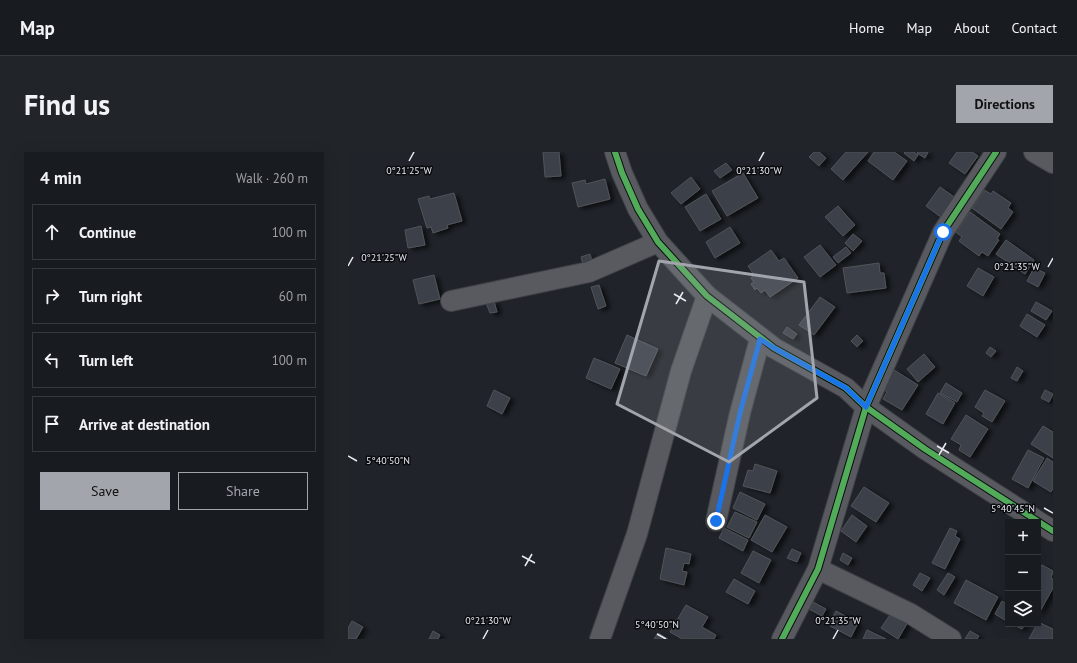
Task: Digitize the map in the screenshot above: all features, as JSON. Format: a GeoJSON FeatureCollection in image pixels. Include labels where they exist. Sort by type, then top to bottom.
{"type":"FeatureCollection","features":[{"type":"Feature","properties":{"kind":"street"},"geometry":{"type":"LineString","coordinates":[[615,152],[622,173],[638,209],[658,242],[707,296],[760,339],[846,388],[866,407],[925,449],[1053,531]]}},
{"type":"Feature","properties":{"kind":"street"},"geometry":{"type":"LineString","coordinates":[[782,639],[818,569],[866,407],[943,232],[996,152]]}},
{"type":"Feature","properties":{"kind":"street"},"geometry":{"type":"LineString","coordinates":[[1034,152],[1053,164]]}},
{"type":"Feature","properties":{"kind":"street"},"geometry":{"type":"LineString","coordinates":[[451,301],[589,272],[658,242]]}},
{"type":"Feature","properties":{"kind":"street"},"geometry":{"type":"LineString","coordinates":[[600,639],[637,534],[681,371],[707,296]]}},
{"type":"Feature","properties":{"kind":"street"},"geometry":{"type":"LineString","coordinates":[[716,521],[740,413],[760,339]]}},
{"type":"Feature","properties":{"kind":"street"},"geometry":{"type":"LineString","coordinates":[[818,569],[911,614],[951,639]]}},
{"type":"Feature","properties":{"kind":"highlighted area"},"geometry":{"type":"Polygon","coordinates":[[[659,261],[804,282],[817,398],[729,462],[617,404],[659,261]]]}},
{"type":"Feature","properties":{"kind":"building"},"geometry":{"type":"Polygon","coordinates":[[[543,152],[559,152],[561,176],[545,177],[543,152]]]}},
{"type":"Feature","properties":{"kind":"building"},"geometry":{"type":"Polygon","coordinates":[[[814,152],[819,152],[826,158],[819,166],[809,157],[814,152]]]}},
{"type":"Feature","properties":{"kind":"building"},"geometry":{"type":"Polygon","coordinates":[[[846,152],[868,152],[843,180],[831,169],[846,152]]]}},
{"type":"Feature","properties":{"kind":"building"},"geometry":{"type":"Polygon","coordinates":[[[874,152],[894,152],[907,161],[893,180],[868,161],[874,152]]]}},
{"type":"Feature","properties":{"kind":"building"},"geometry":{"type":"Polygon","coordinates":[[[914,152],[918,155],[914,161],[904,153],[914,152]]]}},
{"type":"Feature","properties":{"kind":"building"},"geometry":{"type":"Polygon","coordinates":[[[928,152],[925,158],[917,153],[928,152]]]}},
{"type":"Feature","properties":{"kind":"building"},"geometry":{"type":"Polygon","coordinates":[[[957,152],[972,152],[978,156],[965,174],[949,163],[957,152]]]}},
{"type":"Feature","properties":{"kind":"building"},"geometry":{"type":"Polygon","coordinates":[[[726,163],[732,170],[720,178],[714,171],[726,163]]]}},
{"type":"Feature","properties":{"kind":"building"},"geometry":{"type":"Polygon","coordinates":[[[743,173],[758,198],[727,216],[712,191],[743,173]]]}},
{"type":"Feature","properties":{"kind":"building"},"geometry":{"type":"Polygon","coordinates":[[[691,177],[700,189],[681,204],[671,193],[691,177]]]}},
{"type":"Feature","properties":{"kind":"building"},"geometry":{"type":"Polygon","coordinates":[[[605,179],[610,199],[578,207],[572,183],[585,180],[586,184],[605,179]]]}},
{"type":"Feature","properties":{"kind":"building"},"geometry":{"type":"Polygon","coordinates":[[[940,187],[960,201],[946,221],[926,206],[940,187]]]}},
{"type":"Feature","properties":{"kind":"building"},"geometry":{"type":"Polygon","coordinates":[[[984,190],[991,194],[993,191],[1011,203],[1008,208],[1013,212],[1001,229],[972,208],[984,190]]]}},
{"type":"Feature","properties":{"kind":"building"},"geometry":{"type":"Polygon","coordinates":[[[454,193],[462,221],[447,225],[448,228],[433,233],[431,227],[427,228],[418,199],[429,196],[430,199],[454,193]]]}},
{"type":"Feature","properties":{"kind":"building"},"geometry":{"type":"Polygon","coordinates":[[[706,194],[721,219],[700,231],[685,207],[706,194]]]}},
{"type":"Feature","properties":{"kind":"building"},"geometry":{"type":"Polygon","coordinates":[[[838,206],[855,225],[843,236],[825,217],[838,206]]]}},
{"type":"Feature","properties":{"kind":"building"},"geometry":{"type":"Polygon","coordinates":[[[970,212],[1000,234],[997,239],[999,240],[988,256],[982,252],[979,256],[959,241],[962,237],[956,232],[970,212]]]}},
{"type":"Feature","properties":{"kind":"building"},"geometry":{"type":"Polygon","coordinates":[[[421,226],[425,245],[408,248],[405,230],[421,226]]]}},
{"type":"Feature","properties":{"kind":"building"},"geometry":{"type":"Polygon","coordinates":[[[730,227],[740,243],[715,258],[706,242],[730,227]]]}},
{"type":"Feature","properties":{"kind":"building"},"geometry":{"type":"Polygon","coordinates":[[[853,234],[862,241],[853,251],[845,243],[853,234]]]}},
{"type":"Feature","properties":{"kind":"building"},"geometry":{"type":"Polygon","coordinates":[[[1006,240],[1034,260],[1025,274],[996,254],[1006,240]]]}},
{"type":"Feature","properties":{"kind":"building"},"geometry":{"type":"Polygon","coordinates":[[[820,245],[836,265],[820,277],[804,257],[820,245]]]}},
{"type":"Feature","properties":{"kind":"building"},"geometry":{"type":"Polygon","coordinates":[[[846,247],[851,253],[838,263],[833,257],[846,247]]]}},
{"type":"Feature","properties":{"kind":"building"},"geometry":{"type":"Polygon","coordinates":[[[771,250],[779,261],[784,258],[798,278],[770,297],[765,290],[761,293],[757,288],[755,290],[751,284],[754,282],[751,278],[754,275],[748,266],[771,250]]]}},
{"type":"Feature","properties":{"kind":"building"},"geometry":{"type":"Polygon","coordinates":[[[590,254],[593,265],[584,268],[581,257],[590,254]]]}},
{"type":"Feature","properties":{"kind":"building"},"geometry":{"type":"Polygon","coordinates":[[[879,263],[880,273],[884,273],[886,288],[847,293],[843,268],[879,263]]]}},
{"type":"Feature","properties":{"kind":"building"},"geometry":{"type":"Polygon","coordinates":[[[978,268],[994,277],[983,296],[967,286],[978,268]]]}},
{"type":"Feature","properties":{"kind":"building"},"geometry":{"type":"Polygon","coordinates":[[[1034,268],[1045,273],[1038,287],[1027,281],[1034,268]]]}},
{"type":"Feature","properties":{"kind":"building"},"geometry":{"type":"Polygon","coordinates":[[[434,275],[440,299],[419,304],[413,280],[434,275]]]}},
{"type":"Feature","properties":{"kind":"building"},"geometry":{"type":"Polygon","coordinates":[[[599,285],[606,306],[598,309],[591,287],[599,285]]]}},
{"type":"Feature","properties":{"kind":"building"},"geometry":{"type":"Polygon","coordinates":[[[820,297],[835,307],[814,335],[799,325],[820,297]]]}},
{"type":"Feature","properties":{"kind":"building"},"geometry":{"type":"Polygon","coordinates":[[[494,301],[497,312],[490,313],[486,303],[494,301]]]}},
{"type":"Feature","properties":{"kind":"building"},"geometry":{"type":"Polygon","coordinates":[[[1036,302],[1052,311],[1046,320],[1031,311],[1036,302]]]}},
{"type":"Feature","properties":{"kind":"building"},"geometry":{"type":"Polygon","coordinates":[[[1027,314],[1045,325],[1037,337],[1020,326],[1027,314]]]}},
{"type":"Feature","properties":{"kind":"building"},"geometry":{"type":"Polygon","coordinates":[[[787,327],[797,334],[793,339],[783,333],[787,327]]]}},
{"type":"Feature","properties":{"kind":"building"},"geometry":{"type":"Polygon","coordinates":[[[627,335],[658,349],[646,376],[615,363],[627,335]]]}},
{"type":"Feature","properties":{"kind":"building"},"geometry":{"type":"Polygon","coordinates":[[[857,335],[863,341],[857,347],[851,341],[857,335]]]}},
{"type":"Feature","properties":{"kind":"building"},"geometry":{"type":"Polygon","coordinates":[[[990,347],[996,351],[991,357],[986,353],[990,347]]]}},
{"type":"Feature","properties":{"kind":"building"},"geometry":{"type":"Polygon","coordinates":[[[924,354],[935,367],[918,382],[907,369],[924,354]]]}},
{"type":"Feature","properties":{"kind":"building"},"geometry":{"type":"Polygon","coordinates":[[[594,358],[620,369],[611,389],[586,378],[594,358]]]}},
{"type":"Feature","properties":{"kind":"building"},"geometry":{"type":"Polygon","coordinates":[[[1017,367],[1023,371],[1017,381],[1011,378],[1017,367]]]}},
{"type":"Feature","properties":{"kind":"building"},"geometry":{"type":"Polygon","coordinates":[[[894,370],[918,385],[902,410],[883,399],[887,392],[882,388],[894,370]]]}},
{"type":"Feature","properties":{"kind":"building"},"geometry":{"type":"Polygon","coordinates":[[[946,383],[962,393],[957,402],[940,393],[946,383]]]}},
{"type":"Feature","properties":{"kind":"building"},"geometry":{"type":"Polygon","coordinates":[[[494,390],[510,398],[502,414],[487,406],[494,390]]]}},
{"type":"Feature","properties":{"kind":"building"},"geometry":{"type":"Polygon","coordinates":[[[985,390],[1005,401],[992,422],[982,416],[984,413],[975,407],[985,390]]]}},
{"type":"Feature","properties":{"kind":"building"},"geometry":{"type":"Polygon","coordinates":[[[1045,390],[1053,394],[1049,402],[1041,398],[1045,390]]]}},
{"type":"Feature","properties":{"kind":"building"},"geometry":{"type":"Polygon","coordinates":[[[938,393],[955,403],[943,424],[926,414],[938,393]]]}},
{"type":"Feature","properties":{"kind":"building"},"geometry":{"type":"Polygon","coordinates":[[[966,415],[988,429],[970,457],[959,450],[961,445],[951,439],[966,415]]]}},
{"type":"Feature","properties":{"kind":"building"},"geometry":{"type":"Polygon","coordinates":[[[1043,426],[1053,432],[1053,458],[1031,444],[1043,426]]]}},
{"type":"Feature","properties":{"kind":"building"},"geometry":{"type":"Polygon","coordinates":[[[1028,450],[1044,458],[1028,488],[1012,479],[1028,450]]]}},
{"type":"Feature","properties":{"kind":"building"},"geometry":{"type":"Polygon","coordinates":[[[1047,458],[1053,462],[1053,488],[1051,492],[1033,481],[1047,458]]]}},
{"type":"Feature","properties":{"kind":"building"},"geometry":{"type":"Polygon","coordinates":[[[755,464],[777,471],[770,493],[743,486],[748,470],[753,471],[755,464]]]}},
{"type":"Feature","properties":{"kind":"building"},"geometry":{"type":"Polygon","coordinates":[[[864,487],[889,503],[876,522],[851,506],[864,487]]]}},
{"type":"Feature","properties":{"kind":"building"},"geometry":{"type":"Polygon","coordinates":[[[740,492],[765,504],[757,520],[733,508],[740,492]]]}},
{"type":"Feature","properties":{"kind":"building"},"geometry":{"type":"Polygon","coordinates":[[[735,512],[757,522],[749,538],[727,527],[735,512]]]}},
{"type":"Feature","properties":{"kind":"building"},"geometry":{"type":"Polygon","coordinates":[[[765,515],[787,527],[772,552],[751,540],[765,515]]]}},
{"type":"Feature","properties":{"kind":"building"},"geometry":{"type":"Polygon","coordinates":[[[852,515],[867,526],[856,542],[841,531],[852,515]]]}},
{"type":"Feature","properties":{"kind":"building"},"geometry":{"type":"Polygon","coordinates":[[[724,528],[748,540],[743,551],[719,538],[724,528]]]}},
{"type":"Feature","properties":{"kind":"building"},"geometry":{"type":"Polygon","coordinates":[[[950,528],[957,531],[955,536],[960,539],[945,569],[932,563],[950,528]]]}},
{"type":"Feature","properties":{"kind":"building"},"geometry":{"type":"Polygon","coordinates":[[[666,548],[691,554],[689,564],[684,563],[682,571],[687,572],[684,585],[660,579],[666,548]]]}},
{"type":"Feature","properties":{"kind":"building"},"geometry":{"type":"Polygon","coordinates":[[[792,549],[801,553],[797,562],[787,558],[792,549]]]}},
{"type":"Feature","properties":{"kind":"building"},"geometry":{"type":"Polygon","coordinates":[[[753,551],[771,560],[759,583],[741,573],[753,551]]]}},
{"type":"Feature","properties":{"kind":"building"},"geometry":{"type":"Polygon","coordinates":[[[843,553],[852,558],[848,565],[840,560],[843,553]]]}},
{"type":"Feature","properties":{"kind":"building"},"geometry":{"type":"Polygon","coordinates":[[[1042,565],[1053,571],[1051,578],[1053,579],[1053,588],[1041,610],[1041,591],[1042,565]]]}},
{"type":"Feature","properties":{"kind":"building"},"geometry":{"type":"Polygon","coordinates":[[[920,573],[930,578],[922,591],[913,585],[920,573]]]}},
{"type":"Feature","properties":{"kind":"building"},"geometry":{"type":"Polygon","coordinates":[[[948,573],[955,577],[944,595],[937,590],[948,573]]]}},
{"type":"Feature","properties":{"kind":"building"},"geometry":{"type":"Polygon","coordinates":[[[734,579],[755,591],[748,604],[726,592],[734,579]]]}},
{"type":"Feature","properties":{"kind":"building"},"geometry":{"type":"Polygon","coordinates":[[[966,580],[998,597],[986,620],[954,603],[966,580]]]}},
{"type":"Feature","properties":{"kind":"building"},"geometry":{"type":"Polygon","coordinates":[[[1002,601],[1005,603],[1005,620],[995,614],[1002,601]]]}},
{"type":"Feature","properties":{"kind":"building"},"geometry":{"type":"Polygon","coordinates":[[[813,602],[826,609],[822,616],[809,609],[813,602]]]}},
{"type":"Feature","properties":{"kind":"building"},"geometry":{"type":"Polygon","coordinates":[[[686,605],[708,617],[702,627],[716,635],[714,639],[682,639],[670,632],[686,605]]]}},
{"type":"Feature","properties":{"kind":"building"},"geometry":{"type":"Polygon","coordinates":[[[836,611],[858,623],[851,637],[830,626],[833,622],[830,621],[836,611]]]}},
{"type":"Feature","properties":{"kind":"building"},"geometry":{"type":"Polygon","coordinates":[[[892,612],[908,622],[898,639],[881,628],[892,612]]]}},
{"type":"Feature","properties":{"kind":"building"},"geometry":{"type":"Polygon","coordinates":[[[352,621],[363,627],[356,639],[348,639],[348,628],[352,621]]]}},
{"type":"Feature","properties":{"kind":"building"},"geometry":{"type":"Polygon","coordinates":[[[1041,623],[1053,629],[1053,639],[1029,639],[1035,627],[1041,627],[1041,623]]]}},
{"type":"Feature","properties":{"kind":"building"},"geometry":{"type":"Polygon","coordinates":[[[867,630],[886,639],[863,639],[867,630]]]}},
{"type":"Feature","properties":{"kind":"building"},"geometry":{"type":"Polygon","coordinates":[[[433,631],[440,635],[438,639],[429,639],[433,631]]]}},
{"type":"Feature","properties":{"kind":"building"},"geometry":{"type":"Polygon","coordinates":[[[970,631],[979,636],[977,639],[965,639],[970,631]]]}},
{"type":"Feature","properties":{"kind":"building"},"geometry":{"type":"Polygon","coordinates":[[[658,633],[668,639],[654,639],[658,633]]]}},
{"type":"Feature","properties":{"kind":"cycle path"},"geometry":{"type":"LineString","coordinates":[[615,152],[622,173],[638,209],[658,242],[707,296],[774,348],[846,388],[866,407],[925,449],[1053,531]]}},
{"type":"Feature","properties":{"kind":"cycle path"},"geometry":{"type":"LineString","coordinates":[[782,639],[818,569],[866,407],[943,232],[996,152]]}},
{"type":"Feature","properties":{"kind":"route"},"geometry":{"type":"LineString","coordinates":[[716,521],[740,413],[760,339],[846,388],[866,407],[943,232]]}}]}
